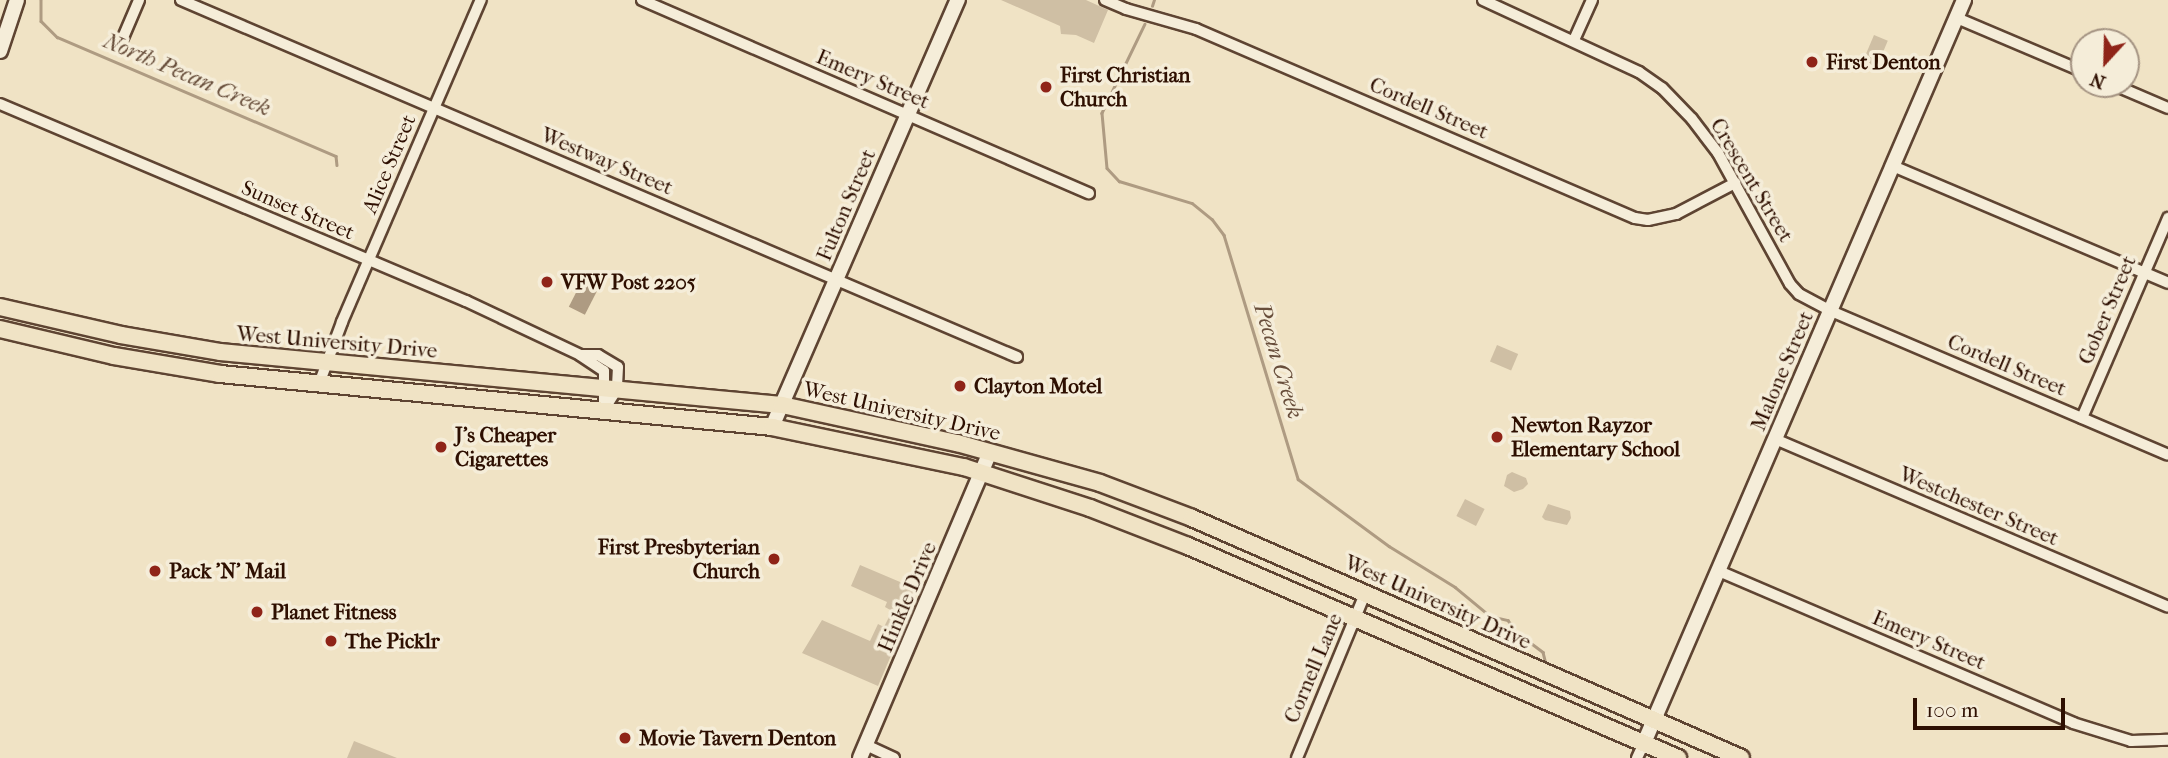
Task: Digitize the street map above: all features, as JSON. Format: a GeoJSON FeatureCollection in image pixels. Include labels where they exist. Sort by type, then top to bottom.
{"type":"FeatureCollection","features":[{"type":"Feature","properties":{"kind":"main road","name":"West University Drive"},"geometry":{"type":"LineString","coordinates":[[0,307],[138,338],[220,352],[782,405],[877,424],[990,452],[1126,492],[1741,758]]}},
{"type":"Feature","properties":{"kind":"main road","name":"West University Drive"},"geometry":{"type":"LineString","coordinates":[[0,330],[154,363],[220,374],[772,427],[982,472],[1090,508],[1188,546],[1641,750],[1678,758]]}},
{"type":"Feature","properties":{"kind":"street"},"geometry":{"type":"LineString","coordinates":[[0,51],[17,0]]}},
{"type":"Feature","properties":{"kind":"street"},"geometry":{"type":"LineString","coordinates":[[119,47],[139,0]]}},
{"type":"Feature","properties":{"kind":"street","name":"Westway Street"},"geometry":{"type":"LineString","coordinates":[[181,0],[1017,357]]}},
{"type":"Feature","properties":{"kind":"street","name":"Alice Street"},"geometry":{"type":"LineString","coordinates":[[319,384],[481,0]]}},
{"type":"Feature","properties":{"kind":"street","name":"Emery Street"},"geometry":{"type":"LineString","coordinates":[[642,0],[1089,193]]}},
{"type":"Feature","properties":{"kind":"street","name":"Fulton Street"},"geometry":{"type":"LineString","coordinates":[[772,427],[958,0]]}},
{"type":"Feature","properties":{"kind":"street","name":"Cordell Street"},"geometry":{"type":"LineString","coordinates":[[1105,0],[1126,9],[1196,29],[1635,218],[1648,220],[1676,214],[1735,183]]}},
{"type":"Feature","properties":{"kind":"street","name":"Crescent Street"},"geometry":{"type":"LineString","coordinates":[[1483,0],[1574,40],[1639,72],[1662,88],[1701,130],[1735,183],[1790,284],[1799,294],[1831,311]]}},
{"type":"Feature","properties":{"kind":"street"},"geometry":{"type":"LineString","coordinates":[[1574,40],[1592,0]]}},
{"type":"Feature","properties":{"kind":"street","name":"Malone Street"},"geometry":{"type":"LineString","coordinates":[[1641,750],[1964,0]]}},
{"type":"Feature","properties":{"kind":"street"},"geometry":{"type":"LineString","coordinates":[[1957,18],[2070,66]]}},
{"type":"Feature","properties":{"kind":"street"},"geometry":{"type":"LineString","coordinates":[[2140,96],[2168,108]]}},
{"type":"Feature","properties":{"kind":"street","name":"Sunset Street"},"geometry":{"type":"LineString","coordinates":[[0,104],[466,301],[580,355],[598,355],[618,368],[611,388]]}},
{"type":"Feature","properties":{"kind":"street"},"geometry":{"type":"LineString","coordinates":[[1893,166],[2168,283]]}},
{"type":"Feature","properties":{"kind":"street","name":"Gober Street"},"geometry":{"type":"LineString","coordinates":[[2082,418],[2168,218]]}},
{"type":"Feature","properties":{"kind":"street","name":"Cordell Street"},"geometry":{"type":"LineString","coordinates":[[1831,311],[2168,455]]}},
{"type":"Feature","properties":{"kind":"street"},"geometry":{"type":"LineString","coordinates":[[604,411],[611,388]]}},
{"type":"Feature","properties":{"kind":"street","name":"Westchester Street"},"geometry":{"type":"LineString","coordinates":[[1775,439],[2168,607]]}},
{"type":"Feature","properties":{"kind":"street","name":"Hinkle Drive"},"geometry":{"type":"LineString","coordinates":[[863,751],[990,452]]}},
{"type":"Feature","properties":{"kind":"street","name":"Emery Street"},"geometry":{"type":"LineString","coordinates":[[1719,571],[2073,723],[2131,741],[2168,740]]}},
{"type":"Feature","properties":{"kind":"street","name":"Cornell Lane"},"geometry":{"type":"LineString","coordinates":[[1297,758],[1365,594]]}},
{"type":"Feature","properties":{"kind":"street"},"geometry":{"type":"LineString","coordinates":[[863,751],[894,758]]}},
{"type":"Feature","properties":{"kind":"shaded area"},"geometry":{"type":"Polygon","coordinates":[[[1001,0],[1086,0],[1108,10],[1094,43],[1076,35],[1061,34],[1060,26],[1001,0]]]}},
{"type":"Feature","properties":{"kind":"shaded area"},"geometry":{"type":"Polygon","coordinates":[[[1874,35],[1888,41],[1875,70],[1861,64],[1874,35]]]}},
{"type":"Feature","properties":{"kind":"shaded area"},"geometry":{"type":"Polygon","coordinates":[[[587,271],[603,279],[585,315],[569,307],[587,271]]]}},
{"type":"Feature","properties":{"kind":"shaded area"},"geometry":{"type":"Polygon","coordinates":[[[1497,345],[1518,354],[1511,371],[1490,362],[1497,345]]]}},
{"type":"Feature","properties":{"kind":"shaded area"},"geometry":{"type":"Polygon","coordinates":[[[1512,472],[1526,478],[1528,484],[1523,489],[1514,492],[1504,486],[1507,475],[1512,472]]]}},
{"type":"Feature","properties":{"kind":"shaded area"},"geometry":{"type":"Polygon","coordinates":[[[1465,499],[1485,509],[1476,526],[1456,516],[1465,499]]]}},
{"type":"Feature","properties":{"kind":"shaded area"},"geometry":{"type":"Polygon","coordinates":[[[1548,504],[1570,511],[1571,518],[1567,525],[1542,517],[1548,504]]]}},
{"type":"Feature","properties":{"kind":"shaded area"},"geometry":{"type":"Polygon","coordinates":[[[860,565],[919,590],[878,686],[802,653],[822,620],[870,641],[878,624],[884,627],[892,611],[885,607],[887,602],[851,586],[860,565]]]}},
{"type":"Feature","properties":{"kind":"shaded area"},"geometry":{"type":"Polygon","coordinates":[[[354,741],[397,758],[347,758],[354,741]]]}},
{"type":"Feature","properties":{"kind":"waterway","name":"North Pecan Creek"},"geometry":{"type":"LineString","coordinates":[[41,0],[41,21],[57,37],[336,156],[337,165]]}},
{"type":"Feature","properties":{"kind":"waterway","name":"Pecan Creek"},"geometry":{"type":"LineString","coordinates":[[1152,6],[1154,0]]}},
{"type":"Feature","properties":{"kind":"waterway","name":"Pecan Creek"},"geometry":{"type":"LineString","coordinates":[[1145,24],[1102,113],[1107,168],[1119,181],[1192,203],[1212,219],[1224,235],[1298,479],[1389,546],[1455,587],[1490,616],[1508,620],[1515,631],[1543,652],[1545,660]]}},
{"type":"Feature","properties":{"kind":"place","name":"First Denton"},"geometry":{"type":"Point","coordinates":[1812,62]}},
{"type":"Feature","properties":{"kind":"place","name":"First Christian Church"},"geometry":{"type":"Point","coordinates":[1046,87]}},
{"type":"Feature","properties":{"kind":"place","name":"VFW Post 2205"},"geometry":{"type":"Point","coordinates":[547,282]}},
{"type":"Feature","properties":{"kind":"place","name":"Clayton Motel"},"geometry":{"type":"Point","coordinates":[960,386]}},
{"type":"Feature","properties":{"kind":"place","name":"Newton Rayzor Elementary School"},"geometry":{"type":"Point","coordinates":[1497,437]}},
{"type":"Feature","properties":{"kind":"place","name":"J's Cheaper Cigarettes"},"geometry":{"type":"Point","coordinates":[441,447]}},
{"type":"Feature","properties":{"kind":"place","name":"First Presbyterian Church"},"geometry":{"type":"Point","coordinates":[774,559]}},
{"type":"Feature","properties":{"kind":"place","name":"Pack 'N' Mail"},"geometry":{"type":"Point","coordinates":[155,571]}},
{"type":"Feature","properties":{"kind":"place","name":"Planet Fitness"},"geometry":{"type":"Point","coordinates":[257,612]}},
{"type":"Feature","properties":{"kind":"place","name":"The Picklr"},"geometry":{"type":"Point","coordinates":[331,641]}},
{"type":"Feature","properties":{"kind":"place","name":"Movie Tavern Denton"},"geometry":{"type":"Point","coordinates":[625,738]}}]}
